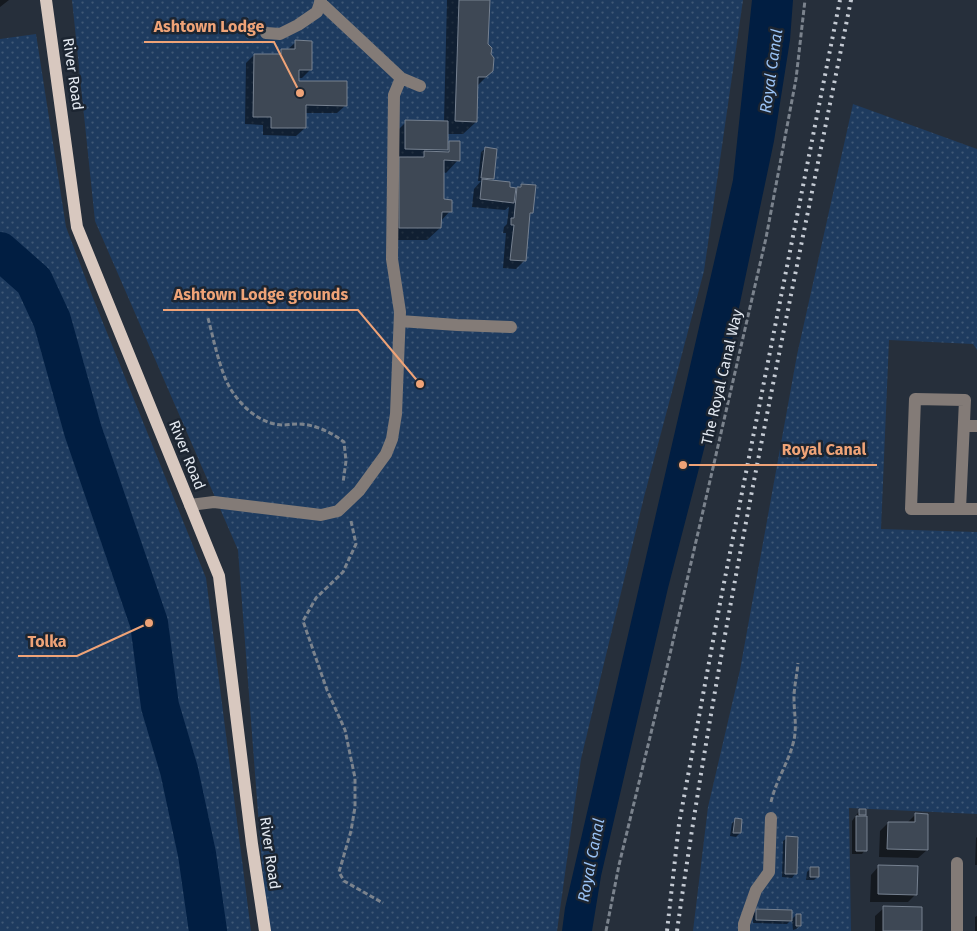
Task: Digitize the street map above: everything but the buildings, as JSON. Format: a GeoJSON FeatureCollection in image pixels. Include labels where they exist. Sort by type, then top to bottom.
{"type":"FeatureCollection","features":[{"type":"Feature","properties":{"kind":"main road","name":"River Road"},"geometry":{"type":"LineString","coordinates":[[46,0],[77,227],[219,576],[252,844],[265,931]]}},
{"type":"Feature","properties":{"kind":"street"},"geometry":{"type":"LineString","coordinates":[[266,33],[280,34],[298,25],[317,12],[321,1],[401,78],[420,86]]}},
{"type":"Feature","properties":{"kind":"street"},"geometry":{"type":"LineString","coordinates":[[190,505],[214,502],[321,515],[338,511],[359,491],[386,454],[392,438],[396,414],[400,321],[392,258],[392,203],[394,95],[401,78]]}},
{"type":"Feature","properties":{"kind":"street"},"geometry":{"type":"LineString","coordinates":[[400,321],[511,326]]}},
{"type":"Feature","properties":{"kind":"street"},"geometry":{"type":"LineString","coordinates":[[960,509],[965,400],[915,399],[911,509],[960,509],[977,509]]}},
{"type":"Feature","properties":{"kind":"street"},"geometry":{"type":"LineString","coordinates":[[964,426],[977,426]]}},
{"type":"Feature","properties":{"kind":"street"},"geometry":{"type":"LineString","coordinates":[[744,931],[744,924],[756,890],[769,872],[771,818]]}},
{"type":"Feature","properties":{"kind":"street"},"geometry":{"type":"LineString","coordinates":[[957,863],[957,931]]}},
{"type":"Feature","properties":{"kind":"path","name":"The Royal Canal Way"},"geometry":{"type":"LineString","coordinates":[[606,931],[619,865],[766,238],[796,79],[805,0]]}},
{"type":"Feature","properties":{"kind":"path"},"geometry":{"type":"LineString","coordinates":[[208,318],[224,376],[234,394],[264,422],[282,425],[299,424],[319,428],[344,442],[346,461],[342,486],[359,491]]}},
{"type":"Feature","properties":{"kind":"path"},"geometry":{"type":"LineString","coordinates":[[342,508],[350,519],[356,544],[343,572],[316,598],[303,621],[327,690],[345,730],[355,778],[355,807],[340,872],[344,881],[384,902]]}},
{"type":"Feature","properties":{"kind":"path"},"geometry":{"type":"LineString","coordinates":[[771,818],[771,802],[776,781],[786,766],[797,723],[794,698],[798,663]]}},
{"type":"Feature","properties":{"kind":"shaded area"},"geometry":{"type":"Polygon","coordinates":[[[72,0],[743,0],[704,271],[644,497],[581,759],[557,931],[267,931],[238,550],[95,221],[72,0]]]}},
{"type":"Feature","properties":{"kind":"shaded area"},"geometry":{"type":"Polygon","coordinates":[[[36,34],[66,227],[206,578],[251,931],[0,931],[0,39],[36,34]]]}},
{"type":"Feature","properties":{"kind":"shaded area"},"geometry":{"type":"Polygon","coordinates":[[[853,104],[977,149],[977,350],[973,344],[889,340],[881,529],[977,532],[977,814],[849,808],[851,931],[693,931],[708,807],[740,670],[797,355],[853,104]]]}},
{"type":"Feature","properties":{"kind":"water","name":"Royal Canal"},"geometry":{"type":"Polygon","coordinates":[[[752,0],[793,0],[790,40],[774,141],[732,341],[668,588],[601,876],[592,931],[562,931],[565,908],[733,180],[752,0]]]}},
{"type":"Feature","properties":{"kind":"waterway"},"geometry":{"type":"LineString","coordinates":[[0,251],[34,281],[52,320],[83,431],[149,623],[160,706],[179,770],[197,854],[208,931]]}},
{"type":"Feature","properties":{"kind":"railway"},"geometry":{"type":"LineString","coordinates":[[667,931],[679,824],[721,598],[840,0]]}},
{"type":"Feature","properties":{"kind":"railway"},"geometry":{"type":"LineString","coordinates":[[677,931],[714,697],[735,580],[851,0]]}},
{"type":"Feature","properties":{"kind":"place","name":"Ashtown Lodge"},"geometry":{"type":"Point","coordinates":[300,93]}},
{"type":"Feature","properties":{"kind":"place","name":"Ashtown Lodge grounds"},"geometry":{"type":"Point","coordinates":[420,384]}},
{"type":"Feature","properties":{"kind":"place","name":"Royal Canal"},"geometry":{"type":"Point","coordinates":[683,465]}},
{"type":"Feature","properties":{"kind":"place","name":"Tolka"},"geometry":{"type":"Point","coordinates":[149,623]}}]}
